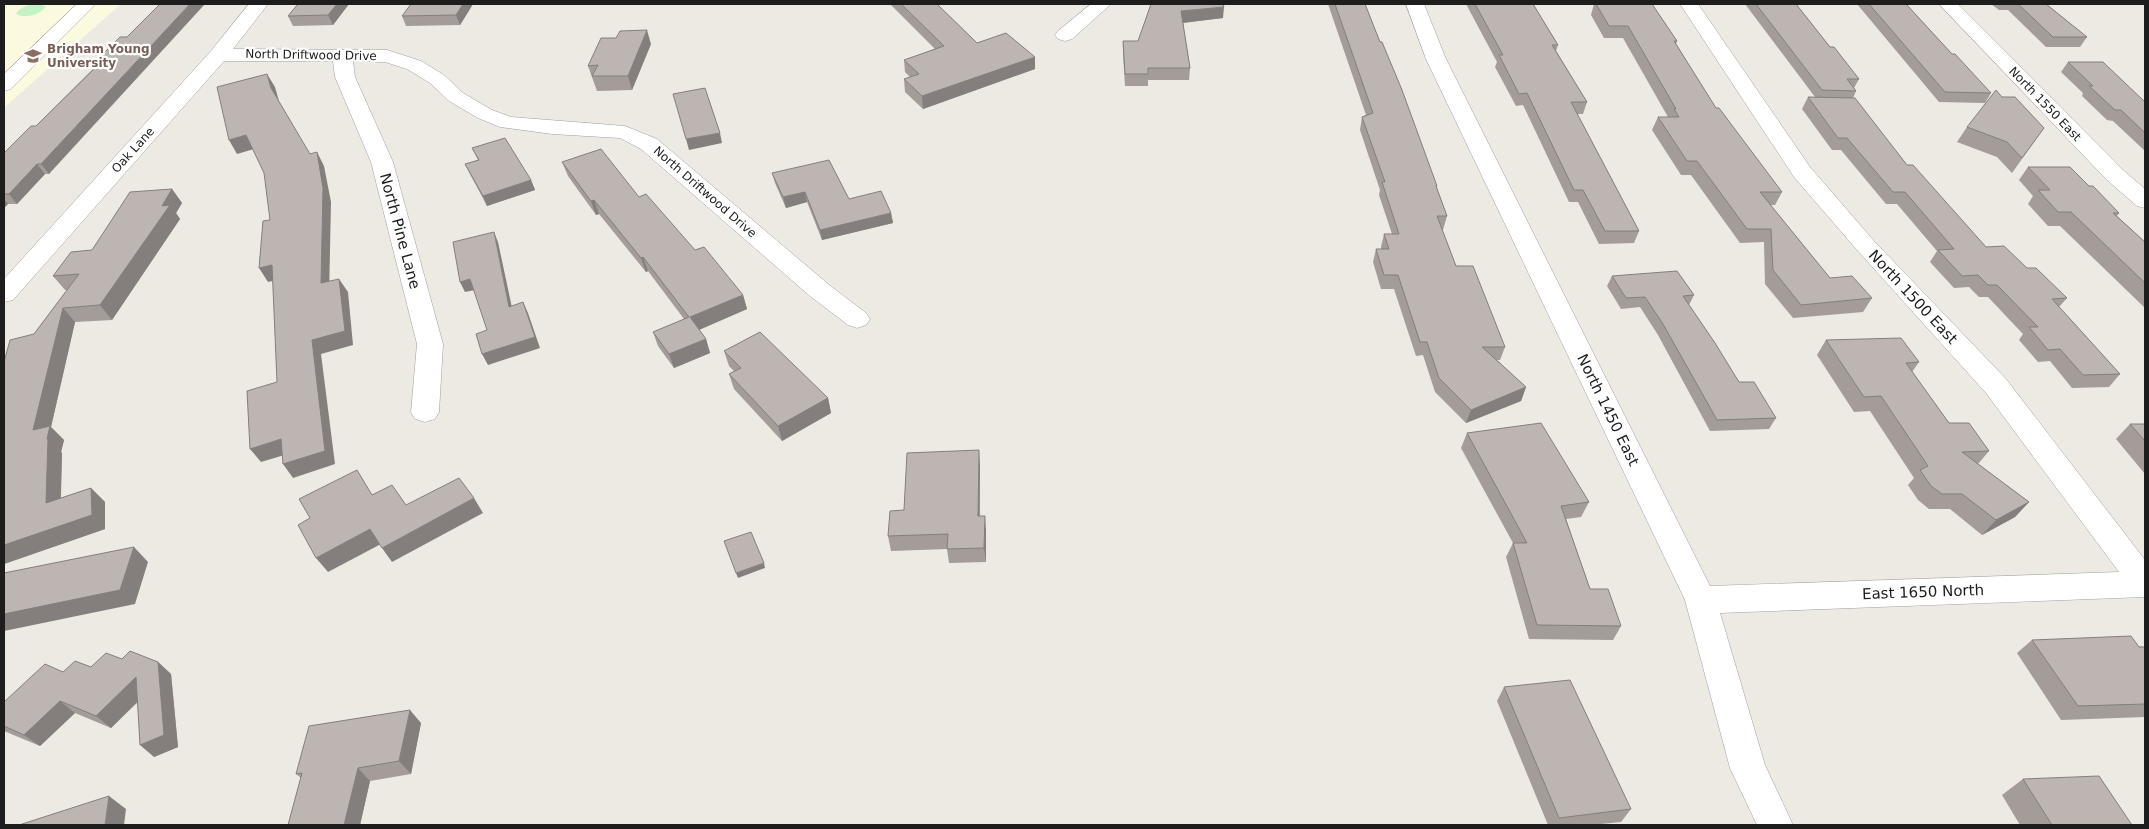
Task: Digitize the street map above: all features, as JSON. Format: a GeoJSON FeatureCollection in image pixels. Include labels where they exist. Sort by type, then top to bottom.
{"type":"FeatureCollection","features":[{"type":"Feature","properties":{"kind":"street"},"geometry":{"type":"LineString","coordinates":[[4,85],[87,4]]}},
{"type":"Feature","properties":{"kind":"street","name":"Oak Lane"},"geometry":{"type":"LineString","coordinates":[[4,294],[218,55],[259,4]]}},
{"type":"Feature","properties":{"kind":"street"},"geometry":{"type":"LineString","coordinates":[[1065,35],[1102,4]]}},
{"type":"Feature","properties":{"kind":"street","name":"North 1450 East"},"geometry":{"type":"LineString","coordinates":[[1415,4],[1436,59],[1701,600],[1748,768],[1775,825]]}},
{"type":"Feature","properties":{"kind":"street","name":"North 1500 East"},"geometry":{"type":"LineString","coordinates":[[1690,4],[1802,172],[1866,246],[1996,386],[2145,583]]}},
{"type":"Feature","properties":{"kind":"street","name":"North 1550 East"},"geometry":{"type":"LineString","coordinates":[[1948,4],[2115,175],[2145,200]]}},
{"type":"Feature","properties":{"kind":"street","name":"North Driftwood Drive"},"geometry":{"type":"LineString","coordinates":[[218,55],[387,56],[414,64],[437,79],[456,97],[485,114],[506,123],[552,128],[600,129],[625,132],[649,144],[819,290],[857,319]]}},
{"type":"Feature","properties":{"kind":"street","name":"North Pine Lane"},"geometry":{"type":"LineString","coordinates":[[342,56],[344,77],[366,122],[382,162],[430,344],[426,412]]}},
{"type":"Feature","properties":{"kind":"street","name":"East 1650 North"},"geometry":{"type":"LineString","coordinates":[[1701,600],[2145,583]]}},
{"type":"Feature","properties":{"kind":"shaded area","name":"Brigham Young University"},"geometry":{"type":"Polygon","coordinates":[[[4,4],[121,4],[4,108],[4,4]]]}},
{"type":"Feature","properties":{"kind":"green space"},"geometry":{"type":"Polygon","coordinates":[[[41,4],[46,7],[36,14],[24,16],[16,14],[24,7],[41,4]]]}},
{"type":"Feature","properties":{"kind":"building"},"geometry":{"type":"Polygon","coordinates":[[[160,4],[190,4],[41,164],[37,164],[9,194],[4,194],[4,153],[31,126],[36,126],[99,64],[93,64],[120,37],[127,37],[160,4]]]}},
{"type":"Feature","properties":{"kind":"building"},"geometry":{"type":"Polygon","coordinates":[[[298,4],[337,4],[328,15],[288,16],[298,4]]]}},
{"type":"Feature","properties":{"kind":"building"},"geometry":{"type":"Polygon","coordinates":[[[411,4],[463,4],[456,15],[402,16],[411,4]]]}},
{"type":"Feature","properties":{"kind":"building"},"geometry":{"type":"Polygon","coordinates":[[[901,4],[937,4],[977,43],[1006,33],[1035,57],[922,96],[904,79],[919,74],[904,60],[944,46],[901,4]]]}},
{"type":"Feature","properties":{"kind":"building"},"geometry":{"type":"Polygon","coordinates":[[[1151,4],[1223,4],[1224,7],[1181,11],[1190,68],[1148,68],[1148,74],[1125,74],[1123,41],[1138,41],[1151,4]]]}},
{"type":"Feature","properties":{"kind":"building"},"geometry":{"type":"Polygon","coordinates":[[[1335,4],[1365,4],[1402,90],[1437,186],[1447,216],[1437,216],[1456,266],[1473,266],[1505,347],[1482,347],[1526,387],[1471,410],[1439,378],[1427,342],[1420,342],[1398,275],[1384,275],[1376,249],[1389,249],[1384,234],[1399,234],[1382,182],[1385,182],[1362,117],[1373,113],[1335,4]]]}},
{"type":"Feature","properties":{"kind":"building"},"geometry":{"type":"Polygon","coordinates":[[[1475,4],[1533,4],[1558,45],[1552,45],[1587,102],[1571,102],[1639,231],[1605,231],[1583,190],[1574,190],[1527,93],[1519,94],[1499,55],[1503,55],[1475,4]]]}},
{"type":"Feature","properties":{"kind":"building"},"geometry":{"type":"Polygon","coordinates":[[[1596,4],[1652,4],[1677,41],[1674,41],[1716,108],[1719,108],[1782,192],[1760,192],[1830,278],[1852,276],[1872,298],[1801,305],[1773,270],[1771,229],[1747,229],[1697,161],[1687,161],[1658,117],[1679,117],[1674,109],[1676,109],[1628,26],[1609,26],[1596,4]]]}},
{"type":"Feature","properties":{"kind":"building"},"geometry":{"type":"Polygon","coordinates":[[[1756,4],[1796,4],[1830,47],[1834,47],[1859,79],[1847,79],[1856,91],[1822,90],[1756,4]]]}},
{"type":"Feature","properties":{"kind":"building"},"geometry":{"type":"Polygon","coordinates":[[[1869,4],[1906,4],[1991,93],[1945,92],[1869,4]]]}},
{"type":"Feature","properties":{"kind":"building"},"geometry":{"type":"Polygon","coordinates":[[[2018,4],[2046,4],[2087,37],[2053,37],[2018,4]]]}},
{"type":"Feature","properties":{"kind":"building"},"geometry":{"type":"Polygon","coordinates":[[[647,30],[628,76],[592,76],[598,65],[588,66],[601,38],[616,38],[620,31],[647,30]]]}},
{"type":"Feature","properties":{"kind":"building"},"geometry":{"type":"Polygon","coordinates":[[[2068,62],[2103,62],[2145,102],[2145,133],[2121,110],[2115,110],[2089,86],[2093,86],[2068,62]]]}},
{"type":"Feature","properties":{"kind":"building"},"geometry":{"type":"Polygon","coordinates":[[[267,74],[271,88],[310,154],[317,152],[323,188],[321,283],[339,279],[345,331],[312,340],[325,451],[283,464],[281,439],[250,449],[247,391],[277,382],[272,265],[259,268],[263,221],[270,220],[264,173],[246,135],[229,140],[217,87],[267,74]]]}},
{"type":"Feature","properties":{"kind":"building"},"geometry":{"type":"Polygon","coordinates":[[[705,88],[720,133],[686,139],[673,94],[705,88]]]}},
{"type":"Feature","properties":{"kind":"building"},"geometry":{"type":"Polygon","coordinates":[[[1996,90],[2002,97],[2015,97],[2044,128],[2022,158],[2007,142],[1967,127],[1996,90]]]}},
{"type":"Feature","properties":{"kind":"building"},"geometry":{"type":"Polygon","coordinates":[[[1808,97],[1855,98],[1907,165],[1913,165],[1986,247],[2004,246],[2027,268],[2036,268],[2067,298],[2052,299],[2120,374],[2083,375],[2060,349],[2048,350],[2029,327],[2038,327],[1997,285],[1988,285],[1978,275],[1962,276],[1938,250],[1954,249],[1905,192],[1893,192],[1847,138],[1838,138],[1808,97]]]}},
{"type":"Feature","properties":{"kind":"building"},"geometry":{"type":"Polygon","coordinates":[[[505,138],[531,180],[483,196],[465,164],[479,160],[472,148],[505,138]]]}},
{"type":"Feature","properties":{"kind":"building"},"geometry":{"type":"Polygon","coordinates":[[[601,149],[639,197],[646,194],[695,250],[704,247],[743,295],[690,317],[706,339],[669,354],[653,332],[689,317],[643,257],[641,258],[594,200],[591,201],[562,162],[601,149]]]}},
{"type":"Feature","properties":{"kind":"building"},"geometry":{"type":"Polygon","coordinates":[[[829,160],[849,199],[881,191],[891,213],[820,230],[805,192],[783,197],[772,173],[829,160]]]}},
{"type":"Feature","properties":{"kind":"building"},"geometry":{"type":"Polygon","coordinates":[[[2028,167],[2070,167],[2089,186],[2093,186],[2119,213],[2113,213],[2145,242],[2145,283],[2071,212],[2058,212],[2038,190],[2050,190],[2028,167]]]}},
{"type":"Feature","properties":{"kind":"building"},"geometry":{"type":"Polygon","coordinates":[[[172,189],[162,206],[170,205],[100,305],[63,308],[33,430],[50,426],[47,439],[46,503],[91,488],[92,515],[4,545],[4,362],[10,340],[34,334],[79,274],[53,276],[71,252],[92,250],[130,192],[172,189]]]}},
{"type":"Feature","properties":{"kind":"building"},"geometry":{"type":"Polygon","coordinates":[[[494,232],[509,307],[523,302],[535,337],[482,354],[476,334],[487,330],[470,279],[460,282],[453,242],[494,232]]]}},
{"type":"Feature","properties":{"kind":"building"},"geometry":{"type":"Polygon","coordinates":[[[1677,271],[1694,295],[1683,296],[1739,382],[1754,382],[1776,418],[1717,420],[1663,324],[1645,297],[1626,298],[1612,276],[1677,271]]]}},
{"type":"Feature","properties":{"kind":"building"},"geometry":{"type":"Polygon","coordinates":[[[760,332],[828,398],[778,426],[729,374],[741,368],[724,351],[760,332]]]}},
{"type":"Feature","properties":{"kind":"building"},"geometry":{"type":"Polygon","coordinates":[[[1901,338],[1919,362],[1906,363],[1949,423],[1969,423],[1989,451],[1962,452],[2029,502],[1996,520],[1962,494],[1942,494],[1931,486],[1920,470],[1928,466],[1881,396],[1864,397],[1826,340],[1901,338]]]}},
{"type":"Feature","properties":{"kind":"building"},"geometry":{"type":"Polygon","coordinates":[[[1541,423],[1589,502],[1561,506],[1590,589],[1608,589],[1621,626],[1537,625],[1513,543],[1527,543],[1467,433],[1541,423]]]}},
{"type":"Feature","properties":{"kind":"building"},"geometry":{"type":"Polygon","coordinates":[[[2130,424],[2145,424],[2145,441],[2130,424]]]}},
{"type":"Feature","properties":{"kind":"building"},"geometry":{"type":"Polygon","coordinates":[[[979,450],[978,516],[985,516],[984,548],[947,549],[948,534],[888,536],[890,511],[904,510],[907,453],[979,450]]]}},
{"type":"Feature","properties":{"kind":"building"},"geometry":{"type":"Polygon","coordinates":[[[357,470],[372,495],[392,485],[406,505],[459,478],[474,498],[382,548],[370,529],[316,558],[298,525],[310,518],[299,499],[357,470]]]}},
{"type":"Feature","properties":{"kind":"building"},"geometry":{"type":"Polygon","coordinates":[[[751,532],[764,563],[736,573],[724,541],[751,532]]]}},
{"type":"Feature","properties":{"kind":"building"},"geometry":{"type":"Polygon","coordinates":[[[134,547],[120,590],[4,614],[4,573],[134,547]]]}},
{"type":"Feature","properties":{"kind":"building"},"geometry":{"type":"Polygon","coordinates":[[[2131,636],[2139,647],[2145,647],[2145,704],[2078,706],[2032,640],[2131,636]]]}},
{"type":"Feature","properties":{"kind":"building"},"geometry":{"type":"Polygon","coordinates":[[[130,651],[158,662],[164,735],[140,745],[136,677],[96,716],[60,701],[24,735],[4,726],[4,702],[45,664],[63,672],[75,661],[91,667],[106,653],[122,659],[130,651]]]}},
{"type":"Feature","properties":{"kind":"building"},"geometry":{"type":"Polygon","coordinates":[[[1570,680],[1631,809],[1559,818],[1504,687],[1570,680]]]}},
{"type":"Feature","properties":{"kind":"building"},"geometry":{"type":"Polygon","coordinates":[[[410,710],[399,761],[358,768],[344,825],[288,825],[302,773],[296,774],[309,726],[410,710]]]}},
{"type":"Feature","properties":{"kind":"building"},"geometry":{"type":"Polygon","coordinates":[[[2099,776],[2132,825],[2052,825],[2023,779],[2099,776]]]}},
{"type":"Feature","properties":{"kind":"building"},"geometry":{"type":"Polygon","coordinates":[[[109,796],[105,825],[19,825],[109,796]]]}},
{"type":"Feature","properties":{"kind":"place","name":"Brigham Young University"},"geometry":{"type":"Point","coordinates":[33,56]}}]}
